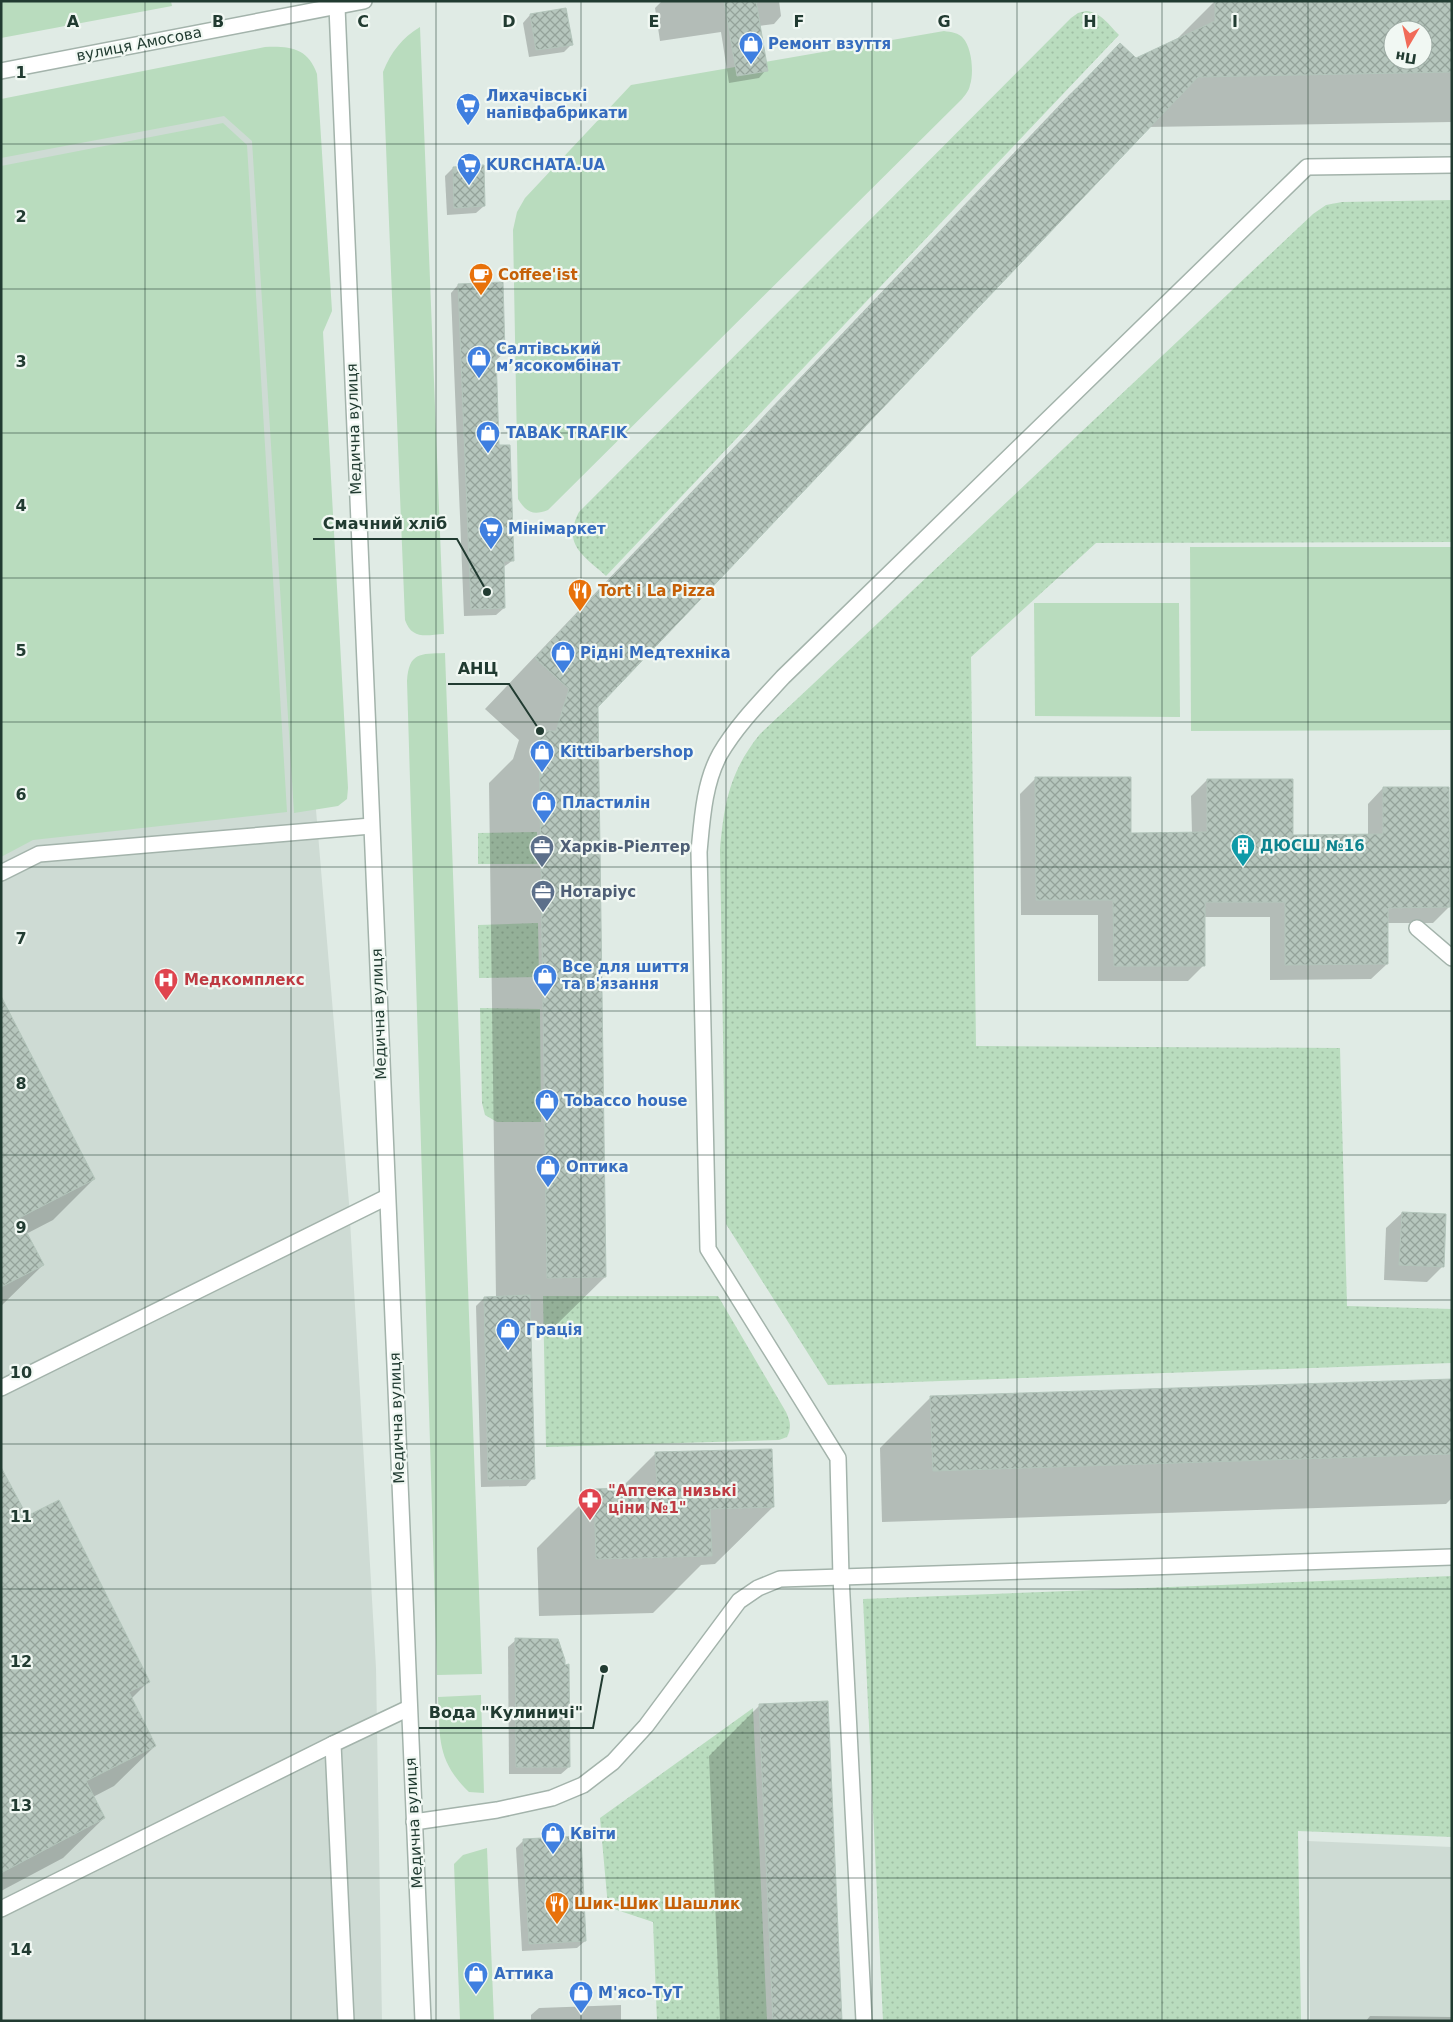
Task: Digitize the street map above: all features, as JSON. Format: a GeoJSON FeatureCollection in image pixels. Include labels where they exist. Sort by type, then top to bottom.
{"type":"FeatureCollection","features":[{"type":"Feature","properties":{"kind":"street","name":"вулиця Амосова"},"geometry":{"type":"LineString","coordinates":[[1,70],[364,1]]}},
{"type":"Feature","properties":{"kind":"street","name":"Медична вулиця"},"geometry":{"type":"LineString","coordinates":[[337,6],[423,2021]]}},
{"type":"Feature","properties":{"kind":"street"},"geometry":{"type":"LineString","coordinates":[[864,2021],[841,1577],[838,1458],[708,1249],[699,852],[703,814],[709,784],[719,756],[751,713],[783,677],[1307,167],[1452,165]]}},
{"type":"Feature","properties":{"kind":"street"},"geometry":{"type":"LineString","coordinates":[[1,873],[39,854],[371,826]]}},
{"type":"Feature","properties":{"kind":"street"},"geometry":{"type":"LineString","coordinates":[[1417,928],[1452,958]]}},
{"type":"Feature","properties":{"kind":"street"},"geometry":{"type":"LineString","coordinates":[[1,1388],[387,1197]]}},
{"type":"Feature","properties":{"kind":"street"},"geometry":{"type":"LineString","coordinates":[[414,1822],[497,1810],[552,1798],[582,1785],[613,1762],[646,1726],[739,1602],[758,1588],[780,1579],[1452,1557]]}},
{"type":"Feature","properties":{"kind":"street"},"geometry":{"type":"LineString","coordinates":[[1,1909],[409,1708]]}},
{"type":"Feature","properties":{"kind":"street"},"geometry":{"type":"LineString","coordinates":[[333,1744],[346,2021]]}},
{"type":"Feature","properties":{"kind":"shaded area","name":"Медкомплекс"},"geometry":{"type":"Polygon","coordinates":[[[228,113],[265,140],[315,798],[349,1203],[376,1668],[382,2021],[1,2021],[1,153],[228,113]]]}},
{"type":"Feature","properties":{"kind":"shaded area"},"geometry":{"type":"Polygon","coordinates":[[[1307,1841],[1452,1847],[1452,2021],[1310,2021],[1307,1841]]]}},
{"type":"Feature","properties":{"kind":"green space"},"geometry":{"type":"Polygon","coordinates":[[[1,1],[171,1],[172,6],[1,38],[1,1]]]}},
{"type":"Feature","properties":{"kind":"green space"},"geometry":{"type":"Polygon","coordinates":[[[1086,11],[1100,16],[1119,35],[606,576],[583,555],[574,541],[574,523],[579,512],[1071,18],[1078,13],[1086,11]]]}},
{"type":"Feature","properties":{"kind":"green space"},"geometry":{"type":"Polygon","coordinates":[[[420,27],[444,634],[426,635],[420,635],[412,631],[405,620],[383,72],[398,46],[420,27]]]}},
{"type":"Feature","properties":{"kind":"green space"},"geometry":{"type":"Polygon","coordinates":[[[944,31],[961,36],[966,42],[970,54],[971,80],[969,89],[962,99],[548,510],[534,513],[527,510],[518,499],[513,230],[517,212],[525,198],[631,85],[944,31]]]}},
{"type":"Feature","properties":{"kind":"green space"},"geometry":{"type":"Polygon","coordinates":[[[265,47],[282,47],[297,50],[309,59],[317,74],[332,311],[323,332],[348,788],[347,799],[338,806],[294,813],[252,141],[224,116],[1,158],[1,99],[265,47]]]}},
{"type":"Feature","properties":{"kind":"green space"},"geometry":{"type":"Polygon","coordinates":[[[223,123],[247,145],[287,812],[33,840],[1,857],[1,166],[223,123]]]}},
{"type":"Feature","properties":{"kind":"green space"},"geometry":{"type":"Polygon","coordinates":[[[1452,200],[1452,542],[1096,543],[971,657],[976,1046],[1340,1048],[1347,1306],[1452,1309],[1452,1363],[828,1385],[726,1224],[720,850],[730,788],[742,761],[760,734],[1313,214],[1326,205],[1342,202],[1452,200]]]}},
{"type":"Feature","properties":{"kind":"green space"},"geometry":{"type":"Polygon","coordinates":[[[1190,547],[1452,547],[1452,730],[1191,731],[1190,547]]]}},
{"type":"Feature","properties":{"kind":"green space"},"geometry":{"type":"Polygon","coordinates":[[[1034,603],[1179,603],[1180,717],[1035,716],[1034,603]]]}},
{"type":"Feature","properties":{"kind":"green space"},"geometry":{"type":"Polygon","coordinates":[[[445,653],[482,1674],[437,1675],[407,681],[410,665],[417,656],[445,653]]]}},
{"type":"Feature","properties":{"kind":"green space"},"geometry":{"type":"Polygon","coordinates":[[[537,832],[537,864],[478,864],[478,833],[537,832]]]}},
{"type":"Feature","properties":{"kind":"green space"},"geometry":{"type":"Polygon","coordinates":[[[538,923],[539,977],[479,978],[478,925],[538,923]]]}},
{"type":"Feature","properties":{"kind":"green space"},"geometry":{"type":"Polygon","coordinates":[[[480,1008],[540,1009],[541,1122],[497,1122],[485,1115],[482,1103],[480,1008]]]}},
{"type":"Feature","properties":{"kind":"green space"},"geometry":{"type":"Polygon","coordinates":[[[543,1296],[718,1296],[789,1418],[790,1430],[787,1437],[779,1440],[546,1447],[543,1296]]]}},
{"type":"Feature","properties":{"kind":"green space"},"geometry":{"type":"Polygon","coordinates":[[[1452,1576],[1452,1837],[1298,1831],[1301,2021],[883,2021],[863,1599],[1452,1576]]]}},
{"type":"Feature","properties":{"kind":"green space"},"geometry":{"type":"Polygon","coordinates":[[[481,1695],[484,1793],[469,1792],[451,1770],[442,1749],[438,1697],[481,1695]]]}},
{"type":"Feature","properties":{"kind":"green space"},"geometry":{"type":"Polygon","coordinates":[[[753,1708],[767,2021],[657,2021],[653,1922],[608,1907],[600,1818],[753,1708]]]}},
{"type":"Feature","properties":{"kind":"green space"},"geometry":{"type":"Polygon","coordinates":[[[487,1848],[494,2021],[460,2021],[454,1864],[463,1855],[487,1848]]]}},
{"type":"Feature","properties":{"kind":"building"},"geometry":{"type":"Polygon","coordinates":[[[724,1],[756,1],[768,71],[737,76],[724,1]]]}},
{"type":"Feature","properties":{"kind":"building"},"geometry":{"type":"Polygon","coordinates":[[[1215,1],[1452,1],[1452,72],[1198,77],[598,707],[606,1277],[547,1278],[539,731],[556,731],[569,689],[535,658],[1120,43],[1136,58],[1215,21],[1215,1]]]}},
{"type":"Feature","properties":{"kind":"building"},"geometry":{"type":"Polygon","coordinates":[[[566,8],[573,45],[536,50],[530,14],[566,8]]]}},
{"type":"Feature","properties":{"kind":"building","name":"KURCHATA.UA"},"geometry":{"type":"Polygon","coordinates":[[[484,165],[485,206],[454,208],[453,167],[484,165]]]}},
{"type":"Feature","properties":{"kind":"building"},"geometry":{"type":"Polygon","coordinates":[[[503,282],[505,353],[496,354],[499,445],[510,445],[514,561],[504,561],[505,608],[471,609],[458,284],[503,282]]]}},
{"type":"Feature","properties":{"kind":"building","name":"ДЮСШ №16"},"geometry":{"type":"Polygon","coordinates":[[[1035,777],[1131,777],[1131,833],[1207,832],[1207,779],[1293,779],[1293,835],[1383,834],[1383,787],[1449,787],[1450,907],[1388,908],[1388,964],[1285,965],[1285,902],[1205,902],[1205,966],[1114,966],[1113,900],[1036,900],[1035,777]]]}},
{"type":"Feature","properties":{"kind":"building"},"geometry":{"type":"Polygon","coordinates":[[[1,996],[95,1179],[19,1218],[44,1265],[1,1287],[1,996]]]}},
{"type":"Feature","properties":{"kind":"building"},"geometry":{"type":"Polygon","coordinates":[[[1402,1212],[1446,1214],[1444,1267],[1399,1265],[1402,1212]]]}},
{"type":"Feature","properties":{"kind":"building"},"geometry":{"type":"Polygon","coordinates":[[[530,1295],[535,1479],[488,1480],[484,1297],[530,1295]]]}},
{"type":"Feature","properties":{"kind":"building"},"geometry":{"type":"Polygon","coordinates":[[[1452,1379],[1452,1454],[933,1471],[930,1396],[1452,1379]]]}},
{"type":"Feature","properties":{"kind":"building"},"geometry":{"type":"Polygon","coordinates":[[[772,1449],[774,1507],[710,1509],[712,1556],[596,1559],[594,1489],[657,1487],[655,1452],[772,1449]]]}},
{"type":"Feature","properties":{"kind":"building"},"geometry":{"type":"Polygon","coordinates":[[[1,1467],[27,1516],[59,1500],[150,1682],[129,1692],[156,1746],[86,1781],[105,1818],[1,1873],[1,1467]]]}},
{"type":"Feature","properties":{"kind":"building"},"geometry":{"type":"Polygon","coordinates":[[[515,1638],[558,1639],[565,1665],[569,1664],[570,1767],[516,1767],[515,1638]]]}},
{"type":"Feature","properties":{"kind":"building"},"geometry":{"type":"Polygon","coordinates":[[[828,1701],[842,2021],[773,2021],[759,1704],[828,1701]]]}},
{"type":"Feature","properties":{"kind":"building"},"geometry":{"type":"Polygon","coordinates":[[[581,1836],[586,1941],[529,1944],[523,1839],[581,1836]]]}},
{"type":"Feature","properties":{"kind":"place","name":"Ремонт взуття"},"geometry":{"type":"Point","coordinates":[751,65]}},
{"type":"Feature","properties":{"kind":"place","name":"Лихачівські напівфабрикати"},"geometry":{"type":"Point","coordinates":[468,126]}},
{"type":"Feature","properties":{"kind":"place","name":"KURCHATA.UA"},"geometry":{"type":"Point","coordinates":[469,186]}},
{"type":"Feature","properties":{"kind":"place","name":"Coffee'ist"},"geometry":{"type":"Point","coordinates":[481,296]}},
{"type":"Feature","properties":{"kind":"place","name":"Салтівський мʼясокомбінат"},"geometry":{"type":"Point","coordinates":[479,379]}},
{"type":"Feature","properties":{"kind":"place","name":"TABAK TRAFIK"},"geometry":{"type":"Point","coordinates":[488,454]}},
{"type":"Feature","properties":{"kind":"place","name":"Мінімаркет"},"geometry":{"type":"Point","coordinates":[491,550]}},
{"type":"Feature","properties":{"kind":"place","name":"Смачний хліб"},"geometry":{"type":"Point","coordinates":[487,592]}},
{"type":"Feature","properties":{"kind":"place","name":"Tort i La Pizza"},"geometry":{"type":"Point","coordinates":[580,612]}},
{"type":"Feature","properties":{"kind":"place","name":"Рідні Медтехніка"},"geometry":{"type":"Point","coordinates":[563,674]}},
{"type":"Feature","properties":{"kind":"place","name":"АНЦ"},"geometry":{"type":"Point","coordinates":[540,731]}},
{"type":"Feature","properties":{"kind":"place","name":"Kittibarbershop"},"geometry":{"type":"Point","coordinates":[542,773]}},
{"type":"Feature","properties":{"kind":"place","name":"Пластилін"},"geometry":{"type":"Point","coordinates":[544,824]}},
{"type":"Feature","properties":{"kind":"place","name":"ДЮСШ №16"},"geometry":{"type":"Point","coordinates":[1243,867]}},
{"type":"Feature","properties":{"kind":"place","name":"Харків-Ріелтер"},"geometry":{"type":"Point","coordinates":[542,868]}},
{"type":"Feature","properties":{"kind":"place","name":"Нотаріус"},"geometry":{"type":"Point","coordinates":[543,913]}},
{"type":"Feature","properties":{"kind":"place","name":"Все для шиття та в'язання"},"geometry":{"type":"Point","coordinates":[545,997]}},
{"type":"Feature","properties":{"kind":"place","name":"Медкомплекс"},"geometry":{"type":"Point","coordinates":[166,1001]}},
{"type":"Feature","properties":{"kind":"place","name":"Tobacco house"},"geometry":{"type":"Point","coordinates":[547,1122]}},
{"type":"Feature","properties":{"kind":"place","name":"Оптика"},"geometry":{"type":"Point","coordinates":[548,1188]}},
{"type":"Feature","properties":{"kind":"place","name":"Грація"},"geometry":{"type":"Point","coordinates":[508,1351]}},
{"type":"Feature","properties":{"kind":"place","name":"\"Аптека низькі ціни №1\""},"geometry":{"type":"Point","coordinates":[590,1521]}},
{"type":"Feature","properties":{"kind":"place","name":"Вода \"Кулиничі\""},"geometry":{"type":"Point","coordinates":[604,1669]}},
{"type":"Feature","properties":{"kind":"place","name":"Квіти"},"geometry":{"type":"Point","coordinates":[553,1855]}},
{"type":"Feature","properties":{"kind":"place","name":"Шик-Шик Шашлик"},"geometry":{"type":"Point","coordinates":[557,1925]}},
{"type":"Feature","properties":{"kind":"place","name":"Аттика"},"geometry":{"type":"Point","coordinates":[476,1995]}},
{"type":"Feature","properties":{"kind":"place","name":"М'ясо-ТуТ"},"geometry":{"type":"Point","coordinates":[581,2014]}}]}
